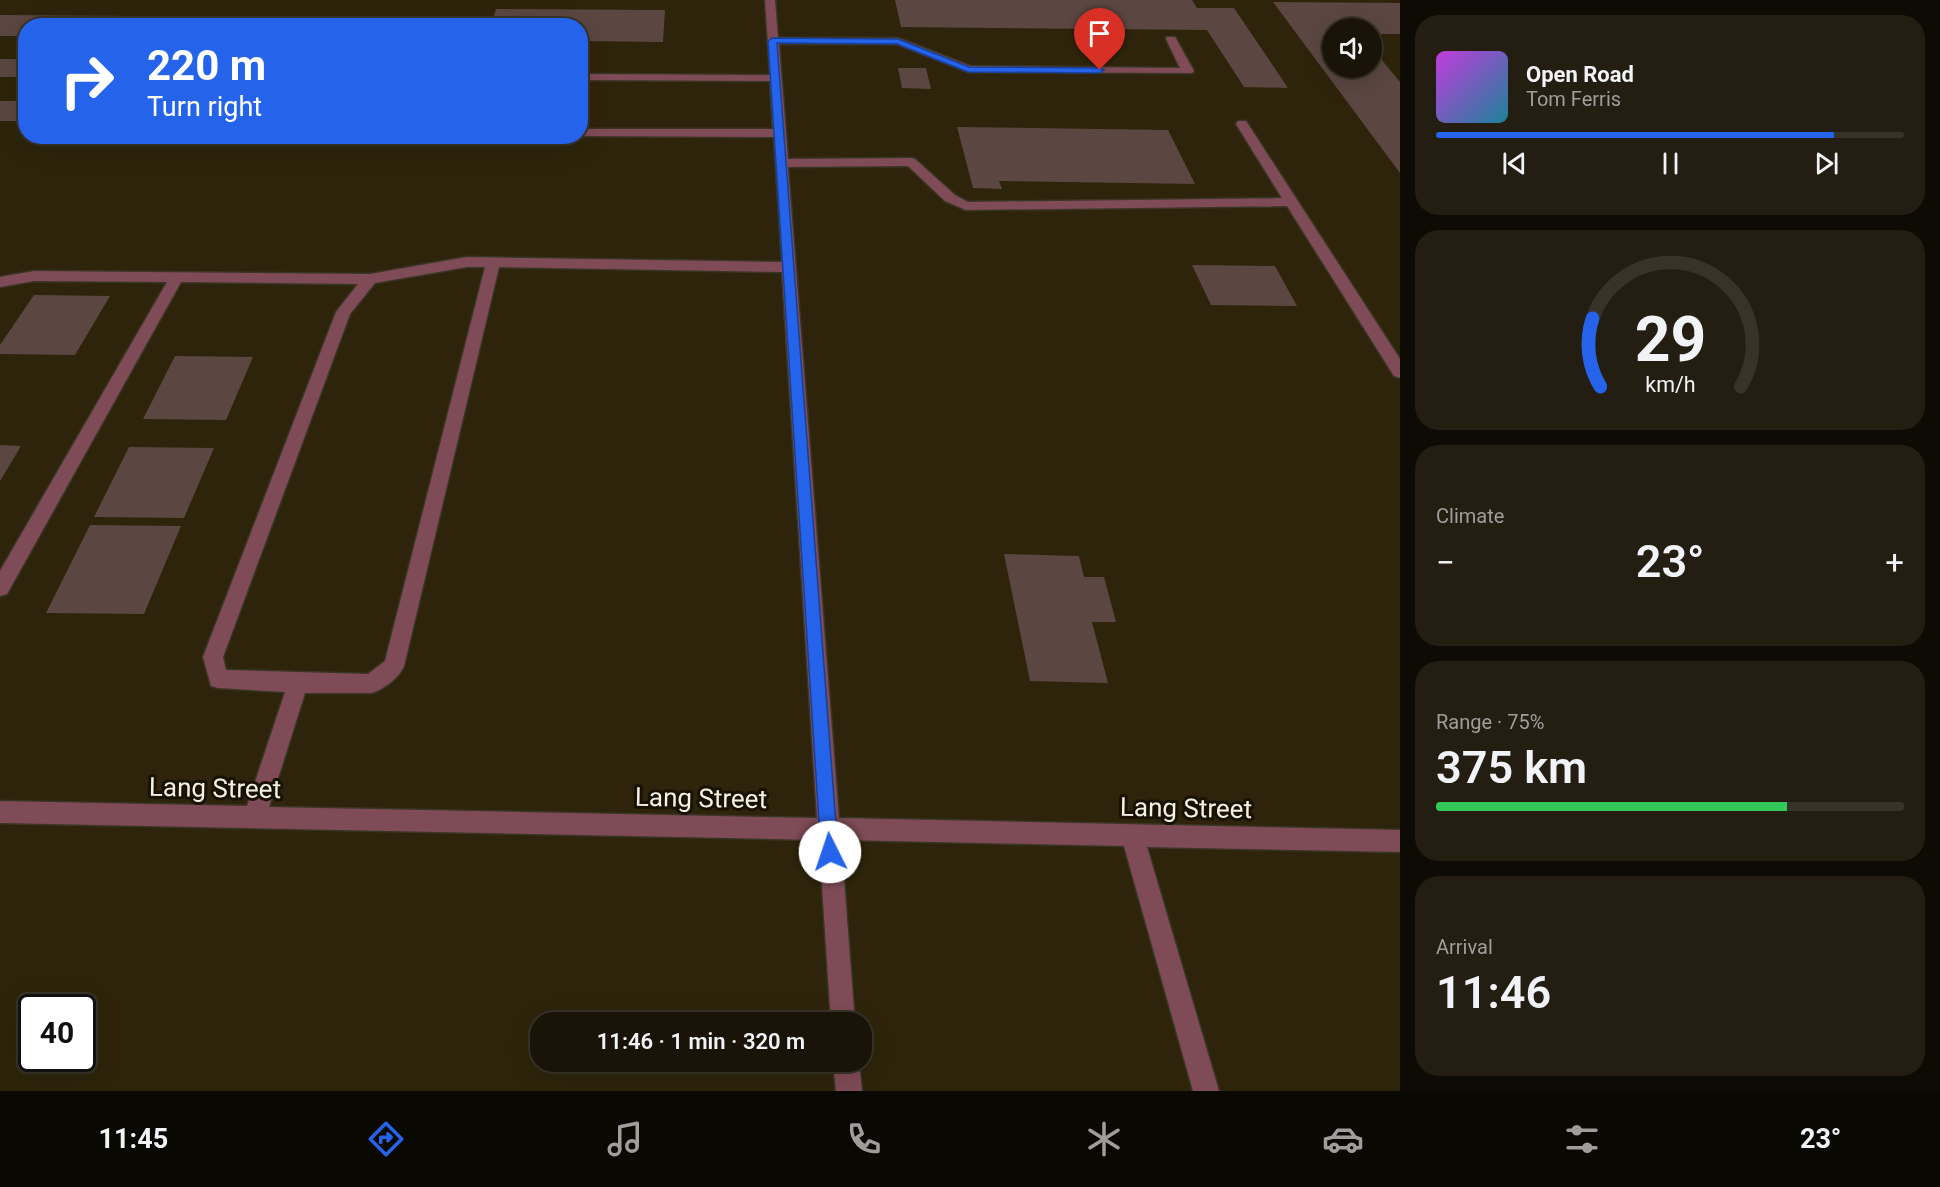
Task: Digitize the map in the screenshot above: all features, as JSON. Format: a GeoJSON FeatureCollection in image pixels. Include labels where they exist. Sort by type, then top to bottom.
{"type":"FeatureCollection","features":[{"type":"Feature","properties":{"kind":"street"},"geometry":{"type":"LineString","coordinates":[[770,0],[842,1012]]}},
{"type":"Feature","properties":{"kind":"street"},"geometry":{"type":"LineString","coordinates":[[772,41],[898,41],[968,69],[1188,71],[1171,39]]}},
{"type":"Feature","properties":{"kind":"street"},"geometry":{"type":"LineString","coordinates":[[588,77],[775,78]]}},
{"type":"Feature","properties":{"kind":"street"},"geometry":{"type":"LineString","coordinates":[[1242,124],[1400,372]]}},
{"type":"Feature","properties":{"kind":"street"},"geometry":{"type":"LineString","coordinates":[[588,133],[779,133]]}},
{"type":"Feature","properties":{"kind":"street"},"geometry":{"type":"LineString","coordinates":[[781,163],[911,162],[950,198],[966,206],[1291,202]]}},
{"type":"Feature","properties":{"kind":"street"},"geometry":{"type":"LineString","coordinates":[[1,283],[34,276],[370,279],[467,262],[788,267]]}},
{"type":"Feature","properties":{"kind":"street"},"geometry":{"type":"LineString","coordinates":[[370,279],[343,312],[213,657],[218,679],[372,684],[394,666],[493,262]]}},
{"type":"Feature","properties":{"kind":"street"},"geometry":{"type":"LineString","coordinates":[[0,588],[177,277]]}},
{"type":"Feature","properties":{"kind":"street"},"geometry":{"type":"LineString","coordinates":[[254,818],[298,683]]}},
{"type":"Feature","properties":{"kind":"street","name":"Lang Street"},"geometry":{"type":"LineString","coordinates":[[0,812],[1400,841]]}},
{"type":"Feature","properties":{"kind":"street"},"geometry":{"type":"LineString","coordinates":[[1132,835],[1206,1091]]}},
{"type":"Feature","properties":{"kind":"street"},"geometry":{"type":"LineString","coordinates":[[847,1072],[849,1091]]}},
{"type":"Feature","properties":{"kind":"shaded area"},"geometry":{"type":"Polygon","coordinates":[[[0,0],[1400,0],[1400,1091],[0,1091],[0,0]]]}},
{"type":"Feature","properties":{"kind":"building"},"geometry":{"type":"Polygon","coordinates":[[[895,0],[1192,0],[1197,8],[1234,8],[1288,88],[1244,87],[1207,30],[901,27],[895,0]]]}},
{"type":"Feature","properties":{"kind":"building"},"geometry":{"type":"Polygon","coordinates":[[[1273,2],[1400,3],[1400,34],[1382,34],[1382,18],[1322,18],[1322,68],[1273,2]]]}},
{"type":"Feature","properties":{"kind":"building"},"geometry":{"type":"Polygon","coordinates":[[[496,9],[665,10],[663,42],[588,41],[588,18],[493,18],[496,9]]]}},
{"type":"Feature","properties":{"kind":"building"},"geometry":{"type":"Polygon","coordinates":[[[0,15],[140,16],[139,18],[18,18],[18,36],[0,36],[0,15]]]}},
{"type":"Feature","properties":{"kind":"building"},"geometry":{"type":"Polygon","coordinates":[[[171,16],[412,18],[170,18],[171,16]]]}},
{"type":"Feature","properties":{"kind":"building"},"geometry":{"type":"Polygon","coordinates":[[[0,59],[18,59],[18,77],[0,77],[0,59]]]}},
{"type":"Feature","properties":{"kind":"building"},"geometry":{"type":"Polygon","coordinates":[[[1382,60],[1400,82],[1400,173],[1329,78],[1382,78],[1382,60]]]}},
{"type":"Feature","properties":{"kind":"building"},"geometry":{"type":"Polygon","coordinates":[[[898,68],[926,68],[931,89],[902,88],[898,68]]]}},
{"type":"Feature","properties":{"kind":"building"},"geometry":{"type":"Polygon","coordinates":[[[0,101],[18,101],[18,121],[0,121],[0,101]]]}},
{"type":"Feature","properties":{"kind":"building"},"geometry":{"type":"Polygon","coordinates":[[[957,127],[1168,130],[1195,184],[999,181],[1002,189],[973,188],[957,127]]]}},
{"type":"Feature","properties":{"kind":"building"},"geometry":{"type":"Polygon","coordinates":[[[1192,265],[1275,266],[1297,306],[1211,305],[1192,265]]]}},
{"type":"Feature","properties":{"kind":"building"},"geometry":{"type":"Polygon","coordinates":[[[34,295],[110,296],[75,355],[0,354],[0,345],[34,295]]]}},
{"type":"Feature","properties":{"kind":"building"},"geometry":{"type":"Polygon","coordinates":[[[175,356],[253,357],[226,420],[143,419],[175,356]]]}},
{"type":"Feature","properties":{"kind":"building"},"geometry":{"type":"Polygon","coordinates":[[[0,445],[21,446],[0,481],[0,445]]]}},
{"type":"Feature","properties":{"kind":"building"},"geometry":{"type":"Polygon","coordinates":[[[129,447],[214,448],[184,518],[94,517],[129,447]]]}},
{"type":"Feature","properties":{"kind":"building"},"geometry":{"type":"Polygon","coordinates":[[[90,525],[181,526],[144,614],[46,613],[90,525]]]}},
{"type":"Feature","properties":{"kind":"building"},"geometry":{"type":"Polygon","coordinates":[[[1004,554],[1079,556],[1084,577],[1104,577],[1116,622],[1092,622],[1108,683],[1030,681],[1004,554]]]}},
{"type":"Feature","properties":{"kind":"route"},"geometry":{"type":"LineString","coordinates":[[830,852],[772,41],[898,41],[968,69],[1100,70]]}}]}
